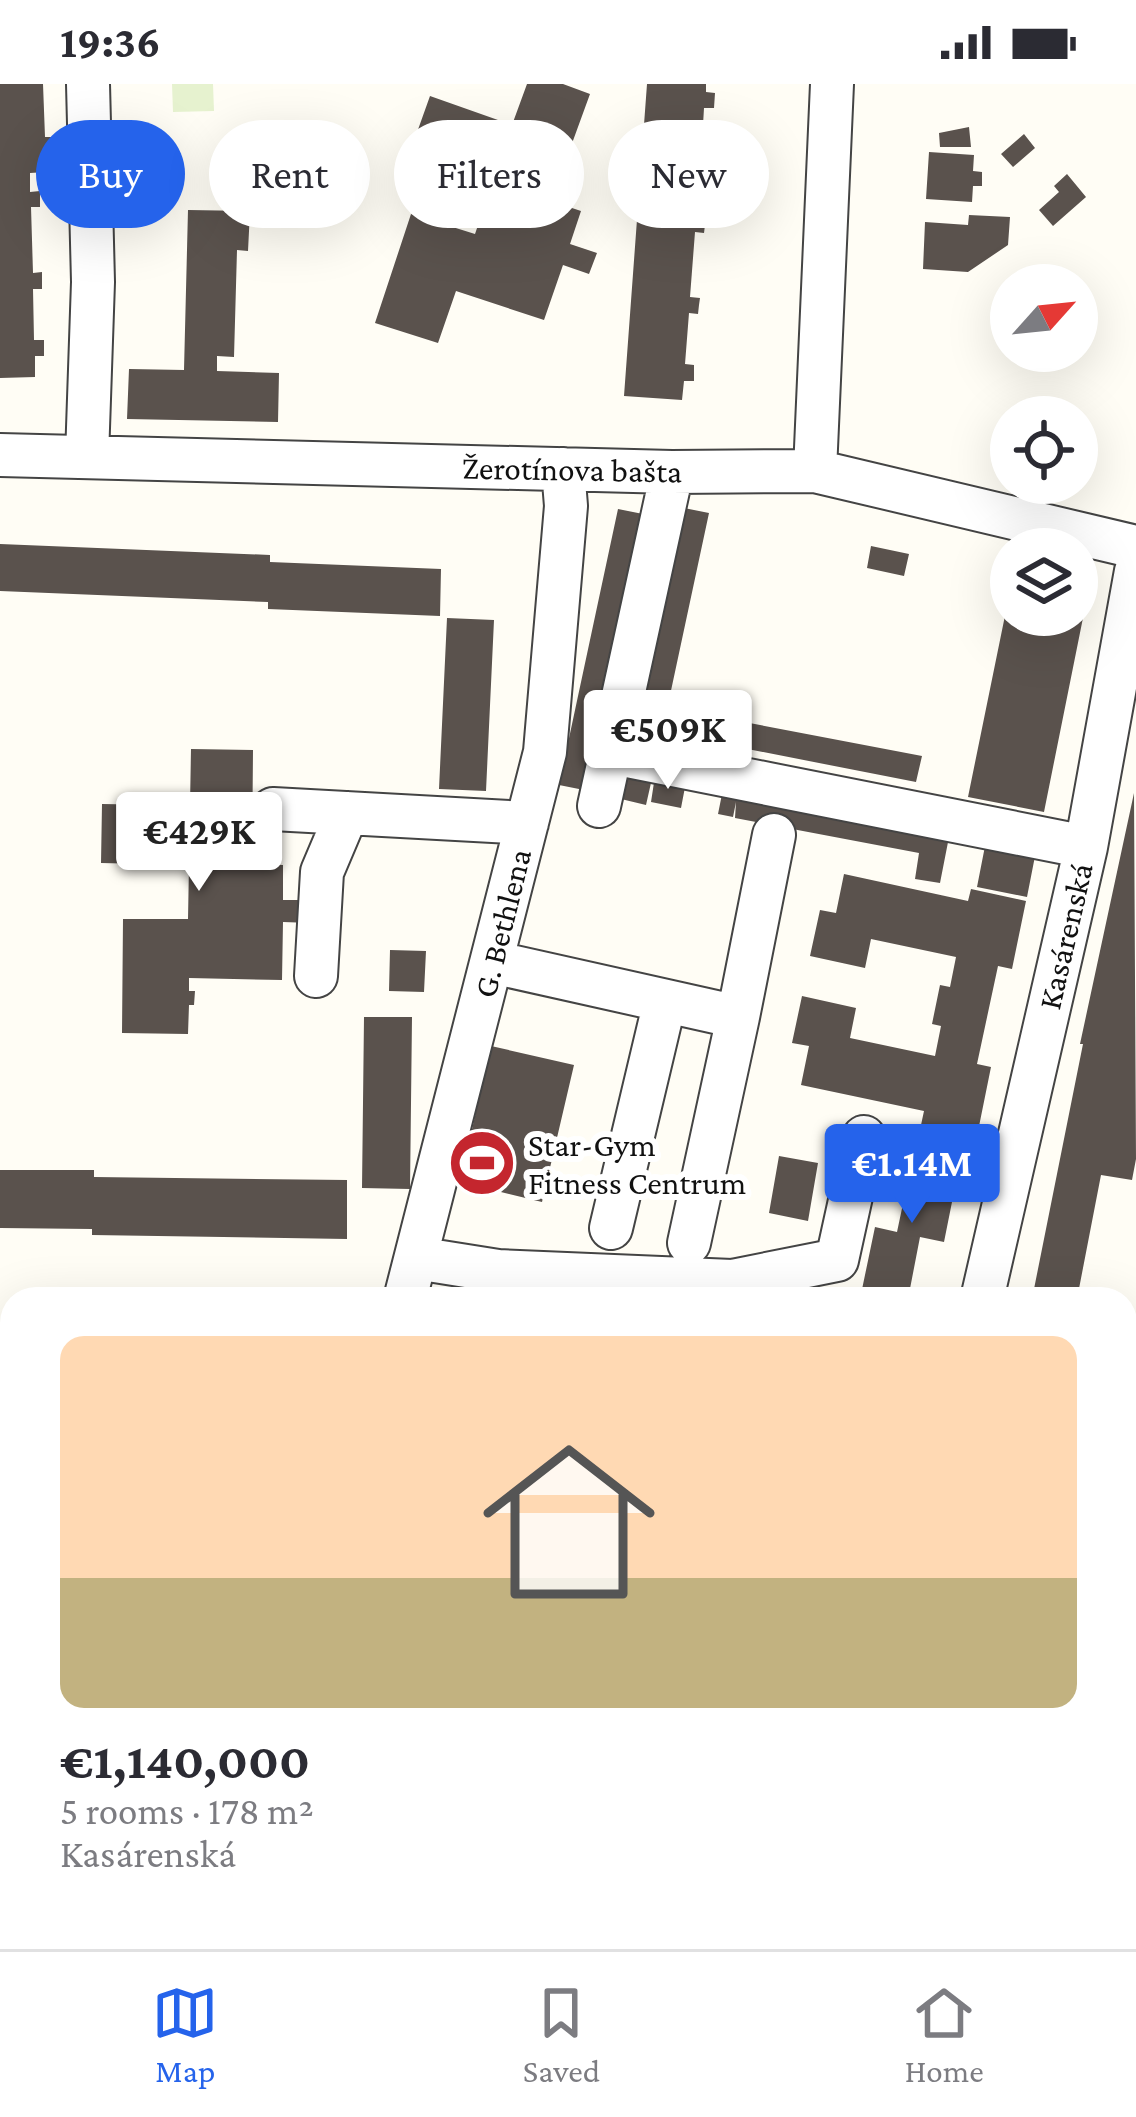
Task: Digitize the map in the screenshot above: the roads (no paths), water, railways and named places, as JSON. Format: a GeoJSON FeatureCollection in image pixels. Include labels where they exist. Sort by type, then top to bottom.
{"type":"FeatureCollection","features":[{"type":"Feature","properties":{"kind":"street"},"geometry":{"type":"LineString","coordinates":[[87,457],[93,282],[88,84]]}},
{"type":"Feature","properties":{"kind":"street"},"geometry":{"type":"LineString","coordinates":[[815,471],[832,84]]}},
{"type":"Feature","properties":{"kind":"street","name":"Žerotínova bašta"},"geometry":{"type":"LineString","coordinates":[[0,455],[672,472],[815,471],[1136,548]]}},
{"type":"Feature","properties":{"kind":"street","name":"G. Bethlena"},"geometry":{"type":"LineString","coordinates":[[409,1287],[545,752],[566,506],[563,469]]}},
{"type":"Feature","properties":{"kind":"street"},"geometry":{"type":"LineString","coordinates":[[599,806],[672,472]]}},
{"type":"Feature","properties":{"kind":"street","name":"Kasárenská"},"geometry":{"type":"LineString","coordinates":[[985,1287],[1085,847],[1136,571]]}},
{"type":"Feature","properties":{"kind":"street"},"geometry":{"type":"LineString","coordinates":[[611,753],[1085,847]]}},
{"type":"Feature","properties":{"kind":"street"},"geometry":{"type":"LineString","coordinates":[[273,809],[527,823]]}},
{"type":"Feature","properties":{"kind":"street"},"geometry":{"type":"LineString","coordinates":[[316,976],[322,872],[347,813]]}},
{"type":"Feature","properties":{"kind":"street"},"geometry":{"type":"LineString","coordinates":[[689,1243],[774,835]]}},
{"type":"Feature","properties":{"kind":"street"},"geometry":{"type":"LineString","coordinates":[[492,962],[738,1017]]}},
{"type":"Feature","properties":{"kind":"street"},"geometry":{"type":"LineString","coordinates":[[611,1228],[665,1001]]}},
{"type":"Feature","properties":{"kind":"street"},"geometry":{"type":"LineString","coordinates":[[416,1258],[497,1271],[732,1281],[837,1260],[864,1137]]}},
{"type":"Feature","properties":{"kind":"place","name":"Star-Gym Fitness Centrum"},"geometry":{"type":"Point","coordinates":[482,1163]}}]}
